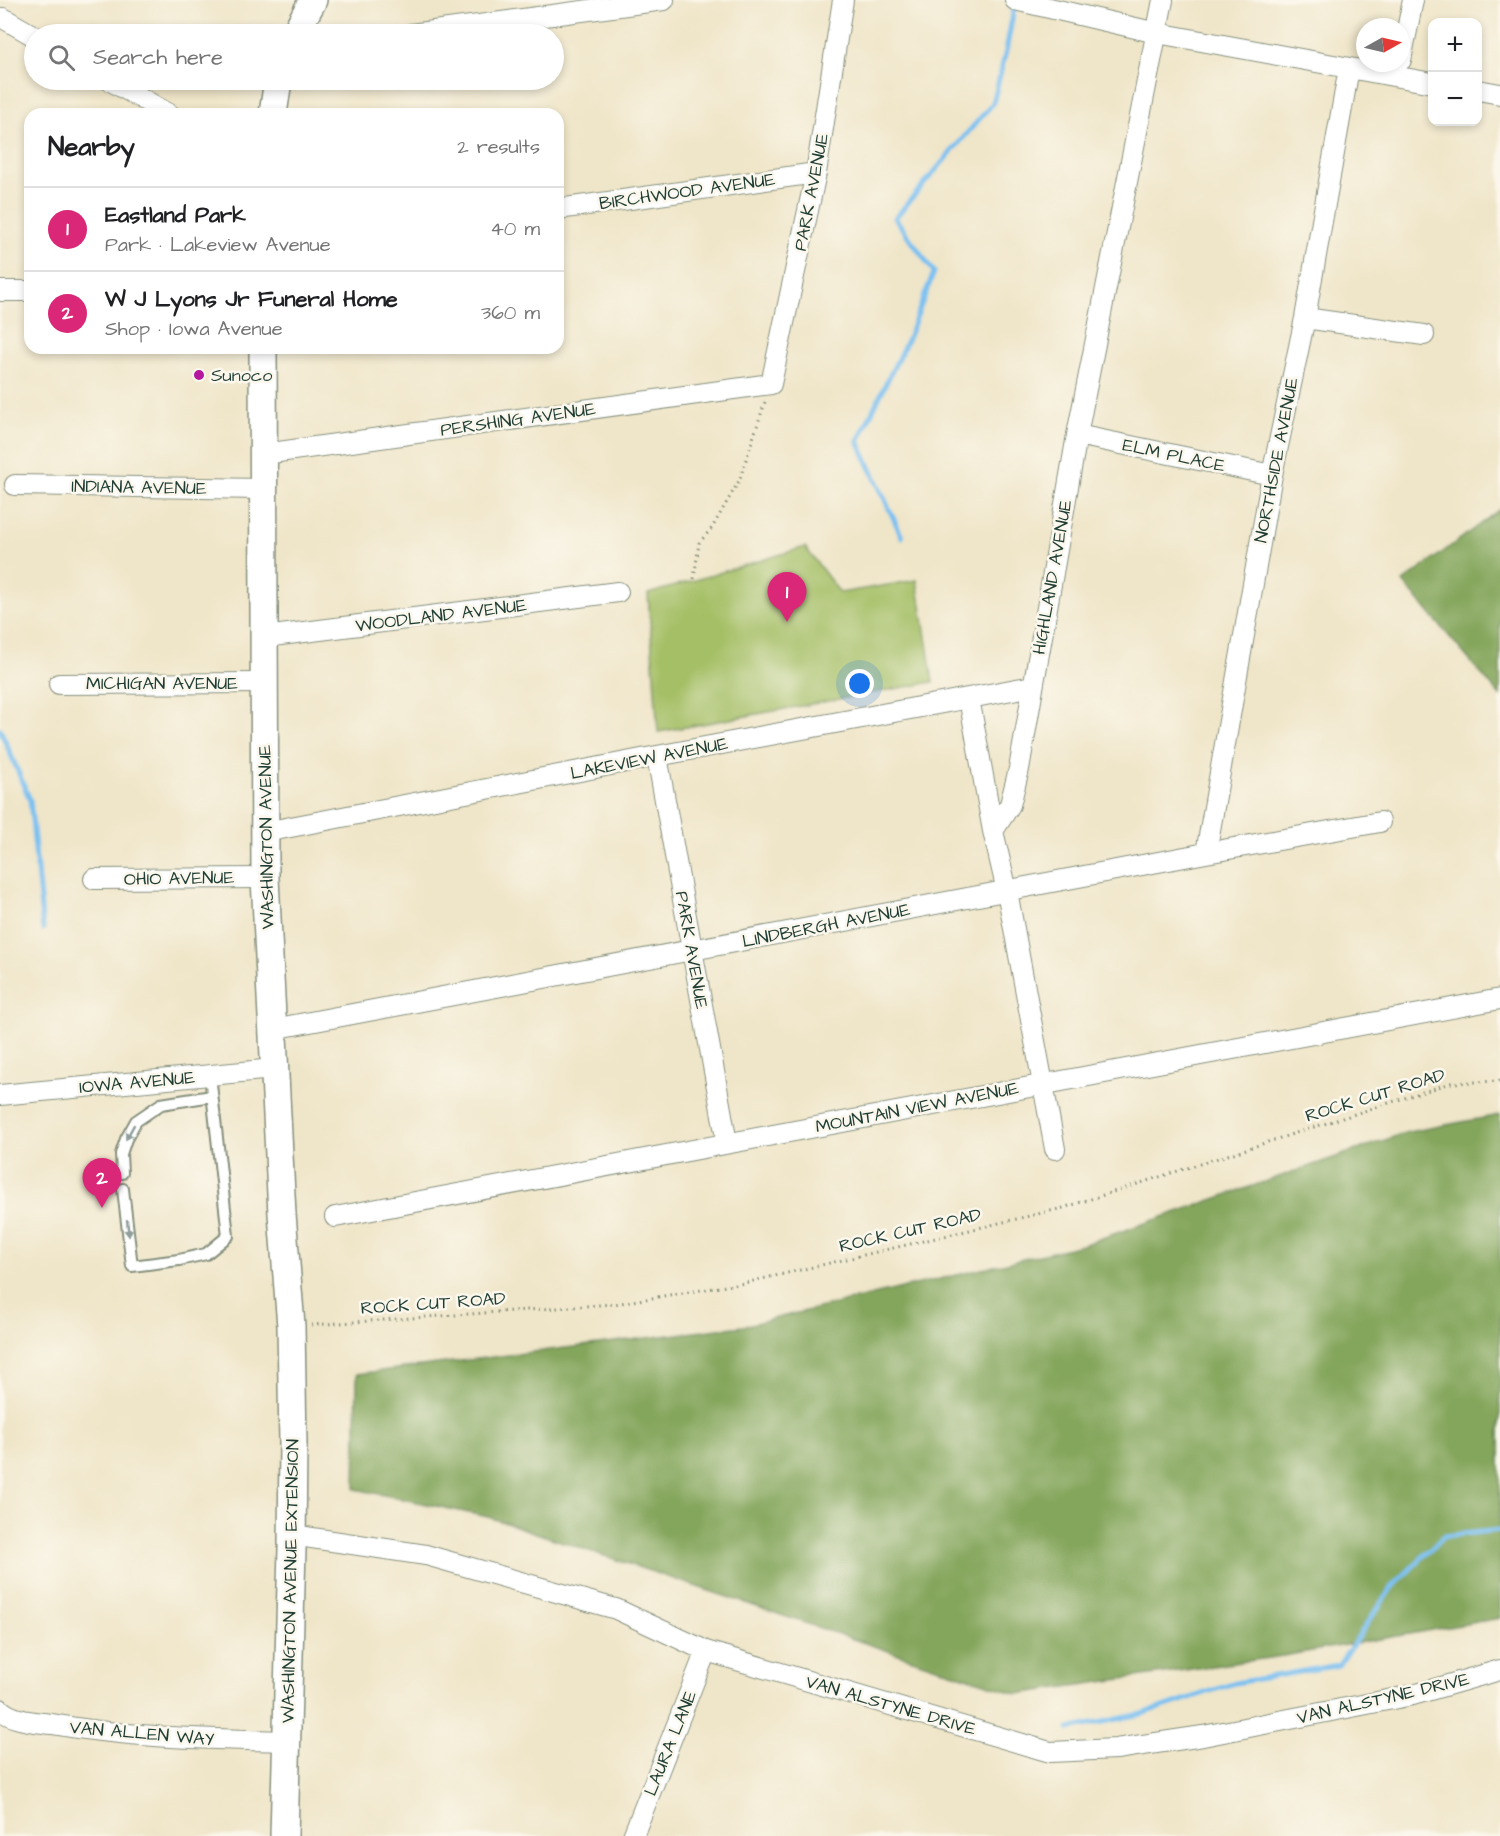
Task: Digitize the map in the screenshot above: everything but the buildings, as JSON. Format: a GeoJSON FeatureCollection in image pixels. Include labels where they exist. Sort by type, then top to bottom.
{"type":"FeatureCollection","features":[{"type":"Feature","properties":{"kind":"street"},"geometry":{"type":"LineString","coordinates":[[301,24],[313,0]]}},
{"type":"Feature","properties":{"kind":"street"},"geometry":{"type":"LineString","coordinates":[[485,24],[664,0]]}},
{"type":"Feature","properties":{"kind":"street","name":"PARK AVENUE"},"geometry":{"type":"LineString","coordinates":[[771,384],[816,173],[843,0]]}},
{"type":"Feature","properties":{"kind":"street"},"geometry":{"type":"LineString","coordinates":[[1015,0],[1157,33],[1356,68]]}},
{"type":"Feature","properties":{"kind":"street","name":"HIGHLAND AVENUE"},"geometry":{"type":"LineString","coordinates":[[993,831],[1010,805],[1019,769],[1077,435],[1163,0]]}},
{"type":"Feature","properties":{"kind":"street"},"geometry":{"type":"LineString","coordinates":[[1410,18],[1413,0]]}},
{"type":"Feature","properties":{"kind":"street"},"geometry":{"type":"LineString","coordinates":[[3,18],[24,30]]}},
{"type":"Feature","properties":{"kind":"street","name":"NORTHSIDE AVENUE"},"geometry":{"type":"LineString","coordinates":[[1206,853],[1272,475],[1305,318],[1349,68]]}},
{"type":"Feature","properties":{"kind":"street"},"geometry":{"type":"LineString","coordinates":[[1410,72],[1428,81]]}},
{"type":"Feature","properties":{"kind":"street"},"geometry":{"type":"LineString","coordinates":[[127,90],[158,108]]}},
{"type":"Feature","properties":{"kind":"street"},"geometry":{"type":"LineString","coordinates":[[274,108],[277,90]]}},
{"type":"Feature","properties":{"kind":"street"},"geometry":{"type":"LineString","coordinates":[[1482,91],[1500,94]]}},
{"type":"Feature","properties":{"kind":"street","name":"BIRCHWOOD AVENUE"},"geometry":{"type":"LineString","coordinates":[[564,208],[816,173]]}},
{"type":"Feature","properties":{"kind":"street"},"geometry":{"type":"LineString","coordinates":[[0,291],[24,291]]}},
{"type":"Feature","properties":{"kind":"street"},"geometry":{"type":"LineString","coordinates":[[1305,318],[1424,335]]}},
{"type":"Feature","properties":{"kind":"street","name":"WASHINGTON AVENUE"},"geometry":{"type":"LineString","coordinates":[[263,354],[265,878],[282,1214],[300,1326]]}},
{"type":"Feature","properties":{"kind":"street","name":"PERSHING AVENUE"},"geometry":{"type":"LineString","coordinates":[[264,454],[771,384]]}},
{"type":"Feature","properties":{"kind":"street","name":"ELM PLACE"},"geometry":{"type":"LineString","coordinates":[[1077,435],[1272,475]]}},
{"type":"Feature","properties":{"kind":"street","name":"INDIANA AVENUE"},"geometry":{"type":"LineString","coordinates":[[15,485],[263,489]]}},
{"type":"Feature","properties":{"kind":"street","name":"WOODLAND AVENUE"},"geometry":{"type":"LineString","coordinates":[[265,637],[618,592]]}},
{"type":"Feature","properties":{"kind":"street","name":"MICHIGAN AVENUE"},"geometry":{"type":"LineString","coordinates":[[59,684],[264,683]]}},
{"type":"Feature","properties":{"kind":"street","name":"LAKEVIEW AVENUE"},"geometry":{"type":"LineString","coordinates":[[265,832],[1034,686]]}},
{"type":"Feature","properties":{"kind":"street"},"geometry":{"type":"LineString","coordinates":[[969,698],[1055,1149]]}},
{"type":"Feature","properties":{"kind":"street","name":"PARK AVENUE"},"geometry":{"type":"LineString","coordinates":[[657,756],[726,1143]]}},
{"type":"Feature","properties":{"kind":"street","name":"LINDBERGH AVENUE"},"geometry":{"type":"LineString","coordinates":[[273,1029],[1380,822]]}},
{"type":"Feature","properties":{"kind":"street","name":"OHIO AVENUE"},"geometry":{"type":"LineString","coordinates":[[94,879],[265,878]]}},
{"type":"Feature","properties":{"kind":"street","name":"MOUNTAIN VIEW AVENUE"},"geometry":{"type":"LineString","coordinates":[[334,1217],[1500,999]]}},
{"type":"Feature","properties":{"kind":"street","name":"IOWA AVENUE"},"geometry":{"type":"LineString","coordinates":[[0,1095],[274,1069]]}},
{"type":"Feature","properties":{"kind":"street","name":"WASHINGTON AVENUE EXTENSION"},"geometry":{"type":"LineString","coordinates":[[284,1836],[300,1326]]}},
{"type":"Feature","properties":{"kind":"street","name":"VAN ALSTYNE DRIVE"},"geometry":{"type":"LineString","coordinates":[[292,1535],[426,1555],[616,1609],[706,1651],[1050,1752],[1116,1749],[1203,1736],[1413,1695],[1500,1670]]}},
{"type":"Feature","properties":{"kind":"street","name":"LAURA LANE"},"geometry":{"type":"LineString","coordinates":[[633,1836],[706,1651]]}},
{"type":"Feature","properties":{"kind":"street","name":"VAN ALLEN WAY"},"geometry":{"type":"LineString","coordinates":[[0,1709],[4,1713],[24,1720],[93,1731],[162,1738],[287,1741]]}},
{"type":"Feature","properties":{"kind":"lane"},"geometry":{"type":"LineString","coordinates":[[123,1189],[132,1266],[206,1254],[228,1236],[210,1075]]}},
{"type":"Feature","properties":{"kind":"lane"},"geometry":{"type":"LineString","coordinates":[[122,1173],[121,1154],[126,1138],[136,1121],[161,1104],[212,1096]]}},
{"type":"Feature","properties":{"kind":"path"},"geometry":{"type":"LineString","coordinates":[[694,579],[699,543],[712,528],[739,482],[771,384]]}},
{"type":"Feature","properties":{"kind":"path","name":"ROCK CUT ROAD"},"geometry":{"type":"LineString","coordinates":[[300,1326],[615,1304],[745,1283],[1063,1208],[1451,1083],[1500,1081]]}},
{"type":"Feature","properties":{"kind":"green space"},"geometry":{"type":"Polygon","coordinates":[[[1500,509],[1500,696],[1403,582],[1500,509]]]}},
{"type":"Feature","properties":{"kind":"green space"},"geometry":{"type":"Polygon","coordinates":[[[805,547],[840,593],[917,580],[933,682],[658,732],[648,594],[805,547]]]}},
{"type":"Feature","properties":{"kind":"green space"},"geometry":{"type":"Polygon","coordinates":[[[1500,1115],[1500,1618],[1283,1656],[1017,1694],[488,1517],[355,1489],[357,1374],[743,1326],[1082,1245],[1408,1132],[1500,1115]]]}},
{"type":"Feature","properties":{"kind":"waterway"},"geometry":{"type":"LineString","coordinates":[[902,537],[858,441],[909,336],[934,272],[895,218],[993,103],[1015,3]]}},
{"type":"Feature","properties":{"kind":"waterway"},"geometry":{"type":"LineString","coordinates":[[0,729],[30,800],[43,929]]}},
{"type":"Feature","properties":{"kind":"waterway"},"geometry":{"type":"LineString","coordinates":[[1069,1729],[1142,1714],[1235,1683],[1339,1665],[1392,1587],[1444,1536],[1500,1530]]}},
{"type":"Feature","properties":{"kind":"place","name":"Sunoco"},"geometry":{"type":"Point","coordinates":[199,375]}},
{"type":"Feature","properties":{"kind":"place","name":"Eastland Park"},"geometry":{"type":"Point","coordinates":[787,622]}},
{"type":"Feature","properties":{"kind":"place","name":"W J Lyons Jr Funeral Home"},"geometry":{"type":"Point","coordinates":[102,1208]}}]}
